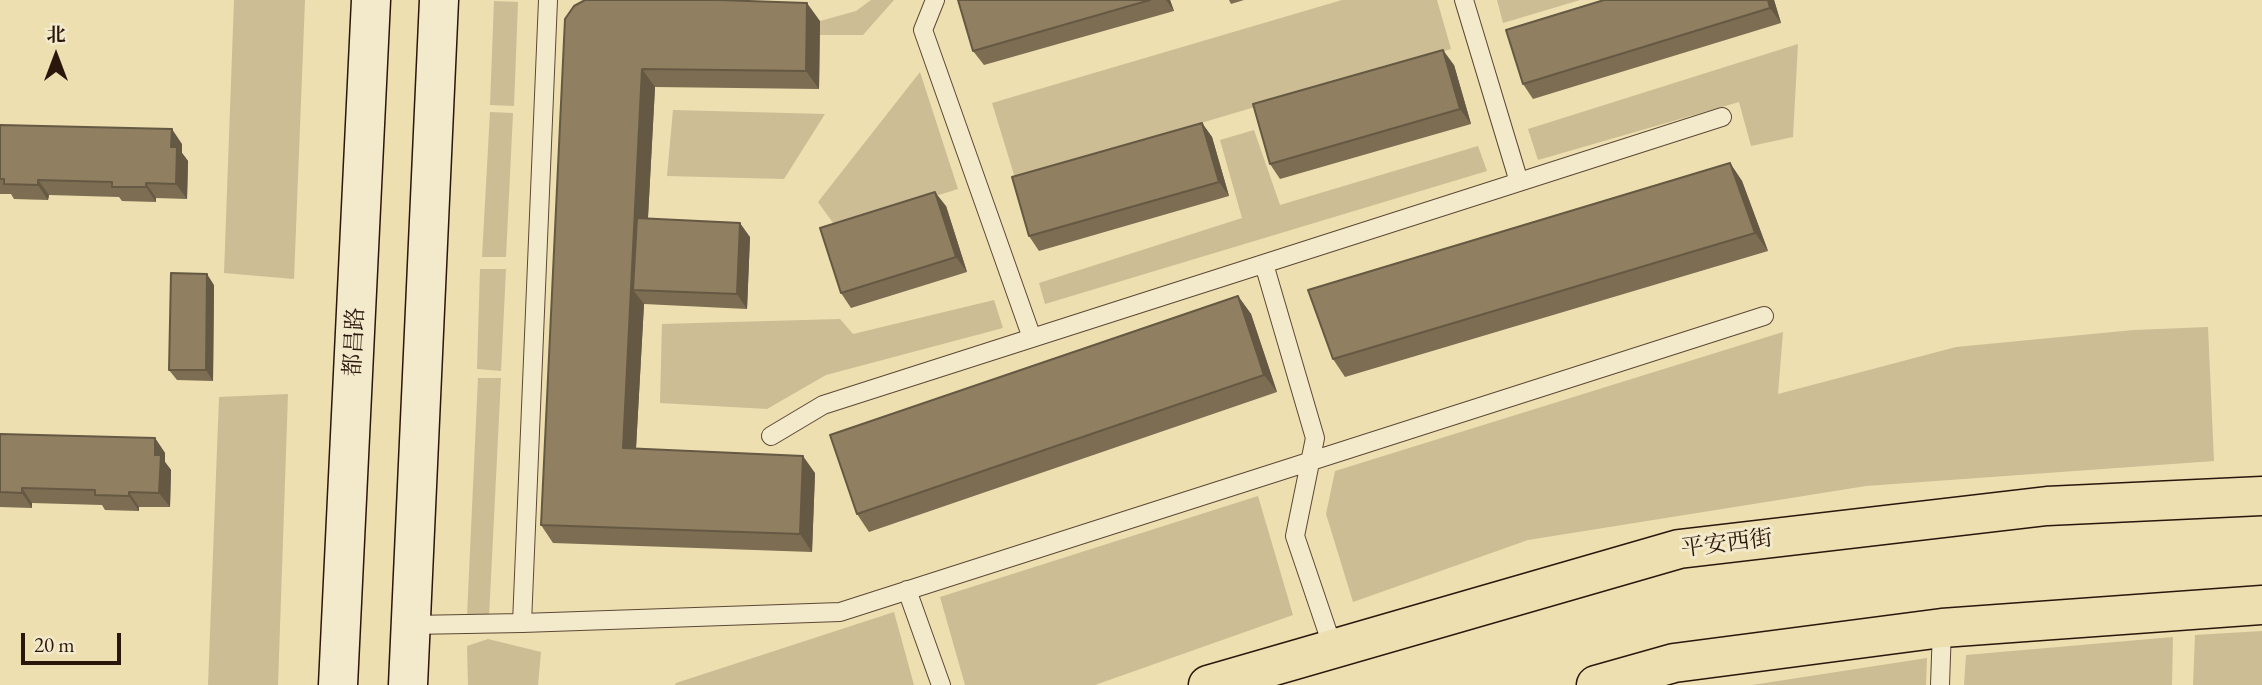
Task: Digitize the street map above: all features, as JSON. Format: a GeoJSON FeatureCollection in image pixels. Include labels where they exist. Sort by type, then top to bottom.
{"type":"FeatureCollection","features":[{"type":"Feature","properties":{"kind":"main road","name":"都昌路"},"geometry":{"type":"LineString","coordinates":[[338,685],[371,0]]}},
{"type":"Feature","properties":{"kind":"main road"},"geometry":{"type":"LineString","coordinates":[[408,685],[439,0]]}},
{"type":"Feature","properties":{"kind":"main road","name":"平安西街"},"geometry":{"type":"LineString","coordinates":[[1208,685],[1679,549],[2047,506],[2262,496]]}},
{"type":"Feature","properties":{"kind":"main road"},"geometry":{"type":"LineString","coordinates":[[1596,685],[1942,628],[2262,605]]}},
{"type":"Feature","properties":{"kind":"lane"},"geometry":{"type":"LineString","coordinates":[[522,623],[548,0]]}},
{"type":"Feature","properties":{"kind":"lane"},"geometry":{"type":"LineString","coordinates":[[935,0],[923,30],[1032,338]]}},
{"type":"Feature","properties":{"kind":"lane"},"geometry":{"type":"LineString","coordinates":[[1464,0],[1519,183]]}},
{"type":"Feature","properties":{"kind":"lane"},"geometry":{"type":"LineString","coordinates":[[771,436],[823,405],[1722,117]]}},
{"type":"Feature","properties":{"kind":"lane"},"geometry":{"type":"LineString","coordinates":[[1264,264],[1315,438],[1295,536],[1334,648]]}},
{"type":"Feature","properties":{"kind":"lane"},"geometry":{"type":"LineString","coordinates":[[411,625],[840,612],[1764,316]]}},
{"type":"Feature","properties":{"kind":"lane"},"geometry":{"type":"LineString","coordinates":[[907,590],[941,685]]}},
{"type":"Feature","properties":{"kind":"lane"},"geometry":{"type":"LineString","coordinates":[[1940,685],[1942,628]]}},
{"type":"Feature","properties":{"kind":"shaded area"},"geometry":{"type":"Polygon","coordinates":[[[234,0],[305,0],[294,279],[224,273],[234,0]]]}},
{"type":"Feature","properties":{"kind":"shaded area"},"geometry":{"type":"Polygon","coordinates":[[[871,0],[894,0],[863,35],[820,35],[820,21],[856,11],[871,0]]]}},
{"type":"Feature","properties":{"kind":"shaded area"},"geometry":{"type":"Polygon","coordinates":[[[1342,0],[1437,0],[1451,49],[1015,178],[992,103],[1342,0]]]}},
{"type":"Feature","properties":{"kind":"shaded area"},"geometry":{"type":"Polygon","coordinates":[[[1497,0],[1580,0],[1503,23],[1497,0]]]}},
{"type":"Feature","properties":{"kind":"shaded area"},"geometry":{"type":"Polygon","coordinates":[[[494,1],[518,2],[514,106],[490,105],[494,1]]]}},
{"type":"Feature","properties":{"kind":"shaded area"},"geometry":{"type":"Polygon","coordinates":[[[1798,44],[1793,137],[1751,146],[1739,102],[1538,160],[1528,129],[1798,44]]]}},
{"type":"Feature","properties":{"kind":"shaded area"},"geometry":{"type":"Polygon","coordinates":[[[920,72],[958,189],[836,227],[818,202],[920,72]]]}},
{"type":"Feature","properties":{"kind":"shaded area"},"geometry":{"type":"Polygon","coordinates":[[[673,110],[825,114],[784,179],[667,176],[673,110]]]}},
{"type":"Feature","properties":{"kind":"shaded area"},"geometry":{"type":"Polygon","coordinates":[[[490,112],[513,113],[506,257],[482,257],[490,112]]]}},
{"type":"Feature","properties":{"kind":"shaded area"},"geometry":{"type":"Polygon","coordinates":[[[1254,130],[1280,205],[1478,146],[1487,171],[1045,304],[1039,283],[1242,218],[1220,140],[1254,130]]]}},
{"type":"Feature","properties":{"kind":"shaded area"},"geometry":{"type":"Polygon","coordinates":[[[480,269],[506,269],[501,371],[477,369],[480,269]]]}},
{"type":"Feature","properties":{"kind":"shaded area"},"geometry":{"type":"Polygon","coordinates":[[[994,300],[1003,328],[826,375],[767,409],[660,403],[662,324],[840,319],[853,334],[994,300]]]}},
{"type":"Feature","properties":{"kind":"shaded area"},"geometry":{"type":"Polygon","coordinates":[[[2208,327],[2214,461],[1866,486],[1528,540],[1353,602],[1326,514],[1335,471],[1783,332],[1778,394],[1956,347],[2134,330],[2208,327]]]}},
{"type":"Feature","properties":{"kind":"shaded area"},"geometry":{"type":"Polygon","coordinates":[[[478,378],[501,378],[489,617],[467,616],[478,378]]]}},
{"type":"Feature","properties":{"kind":"shaded area"},"geometry":{"type":"Polygon","coordinates":[[[288,394],[278,685],[208,685],[219,397],[288,394]]]}},
{"type":"Feature","properties":{"kind":"shaded area"},"geometry":{"type":"Polygon","coordinates":[[[1258,496],[1293,615],[1095,685],[965,685],[940,597],[1258,496]]]}},
{"type":"Feature","properties":{"kind":"shaded area"},"geometry":{"type":"Polygon","coordinates":[[[894,612],[914,685],[675,685],[676,683],[894,612]]]}},
{"type":"Feature","properties":{"kind":"shaded area"},"geometry":{"type":"Polygon","coordinates":[[[2262,631],[2262,685],[2193,685],[2195,635],[2262,631]]]}},
{"type":"Feature","properties":{"kind":"shaded area"},"geometry":{"type":"Polygon","coordinates":[[[2173,637],[2172,685],[1964,685],[1966,655],[2173,637]]]}},
{"type":"Feature","properties":{"kind":"shaded area"},"geometry":{"type":"Polygon","coordinates":[[[488,639],[541,652],[538,685],[468,685],[467,646],[488,639]]]}},
{"type":"Feature","properties":{"kind":"shaded area"},"geometry":{"type":"Polygon","coordinates":[[[1927,658],[1926,685],[1752,685],[1927,658]]]}},
{"type":"Feature","properties":{"kind":"building"},"geometry":{"type":"Polygon","coordinates":[[[585,0],[807,3],[806,71],[642,69],[623,448],[803,456],[800,534],[541,525],[565,19],[574,6],[585,0]]]}},
{"type":"Feature","properties":{"kind":"building"},"geometry":{"type":"Polygon","coordinates":[[[958,0],[1150,0],[973,51],[958,0]]]}},
{"type":"Feature","properties":{"kind":"building"},"geometry":{"type":"Polygon","coordinates":[[[1604,0],[1768,0],[1770,8],[1523,84],[1506,30],[1604,0]]]}},
{"type":"Feature","properties":{"kind":"building"},"geometry":{"type":"Polygon","coordinates":[[[1443,50],[1460,109],[1270,164],[1253,104],[1443,50]]]}},
{"type":"Feature","properties":{"kind":"building"},"geometry":{"type":"Polygon","coordinates":[[[1202,123],[1219,182],[1029,236],[1012,177],[1202,123]]]}},
{"type":"Feature","properties":{"kind":"building"},"geometry":{"type":"Polygon","coordinates":[[[0,125],[172,129],[171,147],[177,147],[176,184],[146,183],[146,187],[112,187],[112,182],[38,180],[38,185],[4,184],[4,179],[0,179],[0,125]]]}},
{"type":"Feature","properties":{"kind":"building"},"geometry":{"type":"Polygon","coordinates":[[[1730,163],[1755,233],[1333,359],[1308,290],[1730,163]]]}},
{"type":"Feature","properties":{"kind":"building"},"geometry":{"type":"Polygon","coordinates":[[[935,192],[956,257],[841,293],[820,228],[935,192]]]}},
{"type":"Feature","properties":{"kind":"building"},"geometry":{"type":"Polygon","coordinates":[[[637,218],[740,223],[737,294],[633,290],[637,218]]]}},
{"type":"Feature","properties":{"kind":"building"},"geometry":{"type":"Polygon","coordinates":[[[171,273],[207,274],[206,370],[169,370],[171,273]]]}},
{"type":"Feature","properties":{"kind":"building"},"geometry":{"type":"Polygon","coordinates":[[[1238,296],[1264,375],[857,514],[830,435],[1238,296]]]}},
{"type":"Feature","properties":{"kind":"building"},"geometry":{"type":"Polygon","coordinates":[[[0,434],[155,438],[155,455],[161,455],[159,493],[95,495],[95,490],[22,488],[22,493],[0,492],[0,434]]]}}]}
